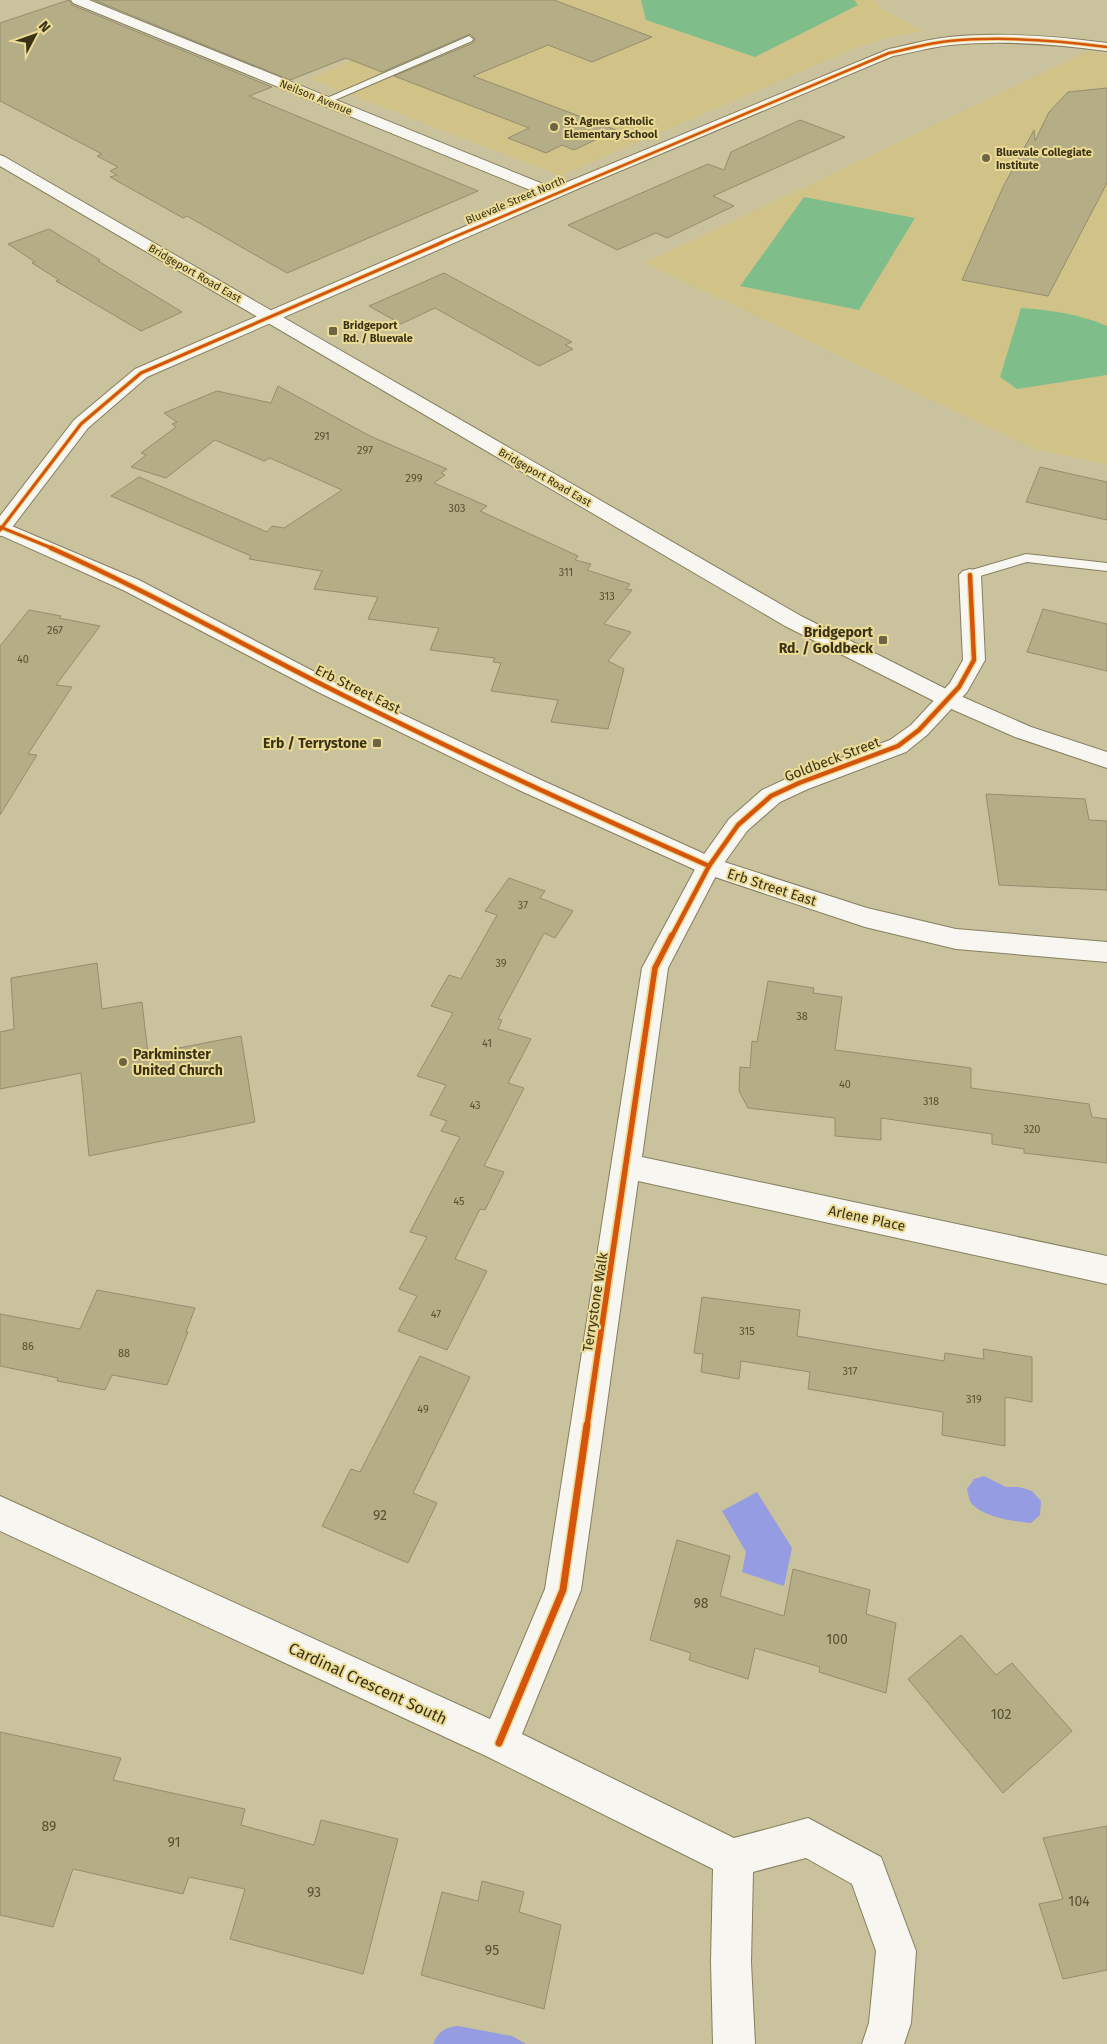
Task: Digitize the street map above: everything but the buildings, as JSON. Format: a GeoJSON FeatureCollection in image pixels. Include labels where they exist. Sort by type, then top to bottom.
{"type":"FeatureCollection","features":[{"type":"Feature","properties":{"kind":"street","name":"Neilson Avenue"},"geometry":{"type":"LineString","coordinates":[[78,0],[554,194]]}},
{"type":"Feature","properties":{"kind":"street","name":"Bluevale Street North"},"geometry":{"type":"LineString","coordinates":[[1,529],[81,424],[141,373],[554,194],[889,53],[948,41],[1002,38],[1071,42],[1107,47]]}},
{"type":"Feature","properties":{"kind":"street","name":"Bridgeport Road East"},"geometry":{"type":"LineString","coordinates":[[0,160],[793,621],[948,699],[1023,732],[1107,760]]}},
{"type":"Feature","properties":{"kind":"street","name":"Erb Street East"},"geometry":{"type":"LineString","coordinates":[[1,529],[131,585],[326,687],[522,781],[709,866],[865,917],[956,939],[1107,952]]}},
{"type":"Feature","properties":{"kind":"street","name":"Goldbeck Street"},"geometry":{"type":"LineString","coordinates":[[709,866],[738,825],[771,796],[799,783],[898,746],[919,730],[959,687],[974,660],[970,575]]}},
{"type":"Feature","properties":{"kind":"street","name":"Terrystone Walk"},"geometry":{"type":"LineString","coordinates":[[499,1743],[563,1590],[654,968],[709,866]]}},
{"type":"Feature","properties":{"kind":"street","name":"Arlene Place"},"geometry":{"type":"LineString","coordinates":[[626,1166],[1107,1270]]}},
{"type":"Feature","properties":{"kind":"street","name":"Cardinal Crescent South"},"geometry":{"type":"LineString","coordinates":[[0,1513],[499,1743],[733,1858]]}},
{"type":"Feature","properties":{"kind":"street"},"geometry":{"type":"LineString","coordinates":[[734,2044],[731,1962],[733,1858],[808,1838],[868,1871],[896,1951],[890,2022],[883,2044]]}},
{"type":"Feature","properties":{"kind":"lane"},"geometry":{"type":"LineString","coordinates":[[325,101],[469,39]]}},
{"type":"Feature","properties":{"kind":"lane"},"geometry":{"type":"LineString","coordinates":[[970,575],[1026,558],[1107,568]]}},
{"type":"Feature","properties":{"kind":"shaded area","name":"St. Agnes Catholic Elementary School"},"geometry":{"type":"Polygon","coordinates":[[[487,0],[877,0],[876,2],[884,10],[923,31],[887,38],[858,47],[560,176],[310,79],[487,0]]]}},
{"type":"Feature","properties":{"kind":"shaded area","name":"Bluevale Collegiate Institute"},"geometry":{"type":"Polygon","coordinates":[[[1089,51],[1107,54],[1107,465],[1035,449],[645,263],[1089,51]]]}},
{"type":"Feature","properties":{"kind":"green space"},"geometry":{"type":"Polygon","coordinates":[[[641,0],[854,0],[858,5],[755,57],[646,20],[641,0]]]}},
{"type":"Feature","properties":{"kind":"green space"},"geometry":{"type":"Polygon","coordinates":[[[804,197],[915,218],[859,310],[740,286],[804,197]]]}},
{"type":"Feature","properties":{"kind":"green space"},"geometry":{"type":"Polygon","coordinates":[[[1021,308],[1065,313],[1107,326],[1107,375],[1017,389],[1000,377],[1021,308]]]}},
{"type":"Feature","properties":{"kind":"water"},"geometry":{"type":"Polygon","coordinates":[[[984,1476],[1006,1487],[1019,1487],[1032,1491],[1041,1501],[1040,1515],[1031,1523],[1007,1520],[981,1511],[970,1501],[967,1489],[974,1479],[984,1476]]]}},
{"type":"Feature","properties":{"kind":"water"},"geometry":{"type":"Polygon","coordinates":[[[757,1492],[792,1548],[784,1586],[742,1572],[746,1552],[722,1511],[757,1492]]]}},
{"type":"Feature","properties":{"kind":"water"},"geometry":{"type":"Polygon","coordinates":[[[458,2026],[512,2036],[526,2044],[433,2044],[442,2031],[458,2026]]]}},
{"type":"Feature","properties":{"kind":"cycle path"},"geometry":{"type":"LineString","coordinates":[[0,530],[81,424],[141,373],[576,184],[889,53],[948,41],[1002,38],[1071,42],[1107,47]]}},
{"type":"Feature","properties":{"kind":"cycle path"},"geometry":{"type":"LineString","coordinates":[[0,527],[125,582],[326,687],[469,757],[709,866]]}},
{"type":"Feature","properties":{"kind":"cycle path"},"geometry":{"type":"LineString","coordinates":[[499,1743],[563,1590],[655,968],[709,866],[738,825],[771,796],[799,783],[898,746],[919,730],[959,687],[974,660],[970,575]]}},
{"type":"Feature","properties":{"kind":"place","name":"St. Agnes Catholic Elementary School"},"geometry":{"type":"Point","coordinates":[554,127]}},
{"type":"Feature","properties":{"kind":"place","name":"Bluevale Collegiate Institute"},"geometry":{"type":"Point","coordinates":[986,158]}},
{"type":"Feature","properties":{"kind":"place","name":"Bridgeport Rd. / Bluevale"},"geometry":{"type":"Point","coordinates":[333,331]}},
{"type":"Feature","properties":{"kind":"place","name":"Bridgeport Rd. / Goldbeck"},"geometry":{"type":"Point","coordinates":[883,640]}},
{"type":"Feature","properties":{"kind":"place","name":"Erb / Terrystone"},"geometry":{"type":"Point","coordinates":[377,743]}},
{"type":"Feature","properties":{"kind":"place","name":"Parkminster United Church"},"geometry":{"type":"Point","coordinates":[123,1062]}}]}
